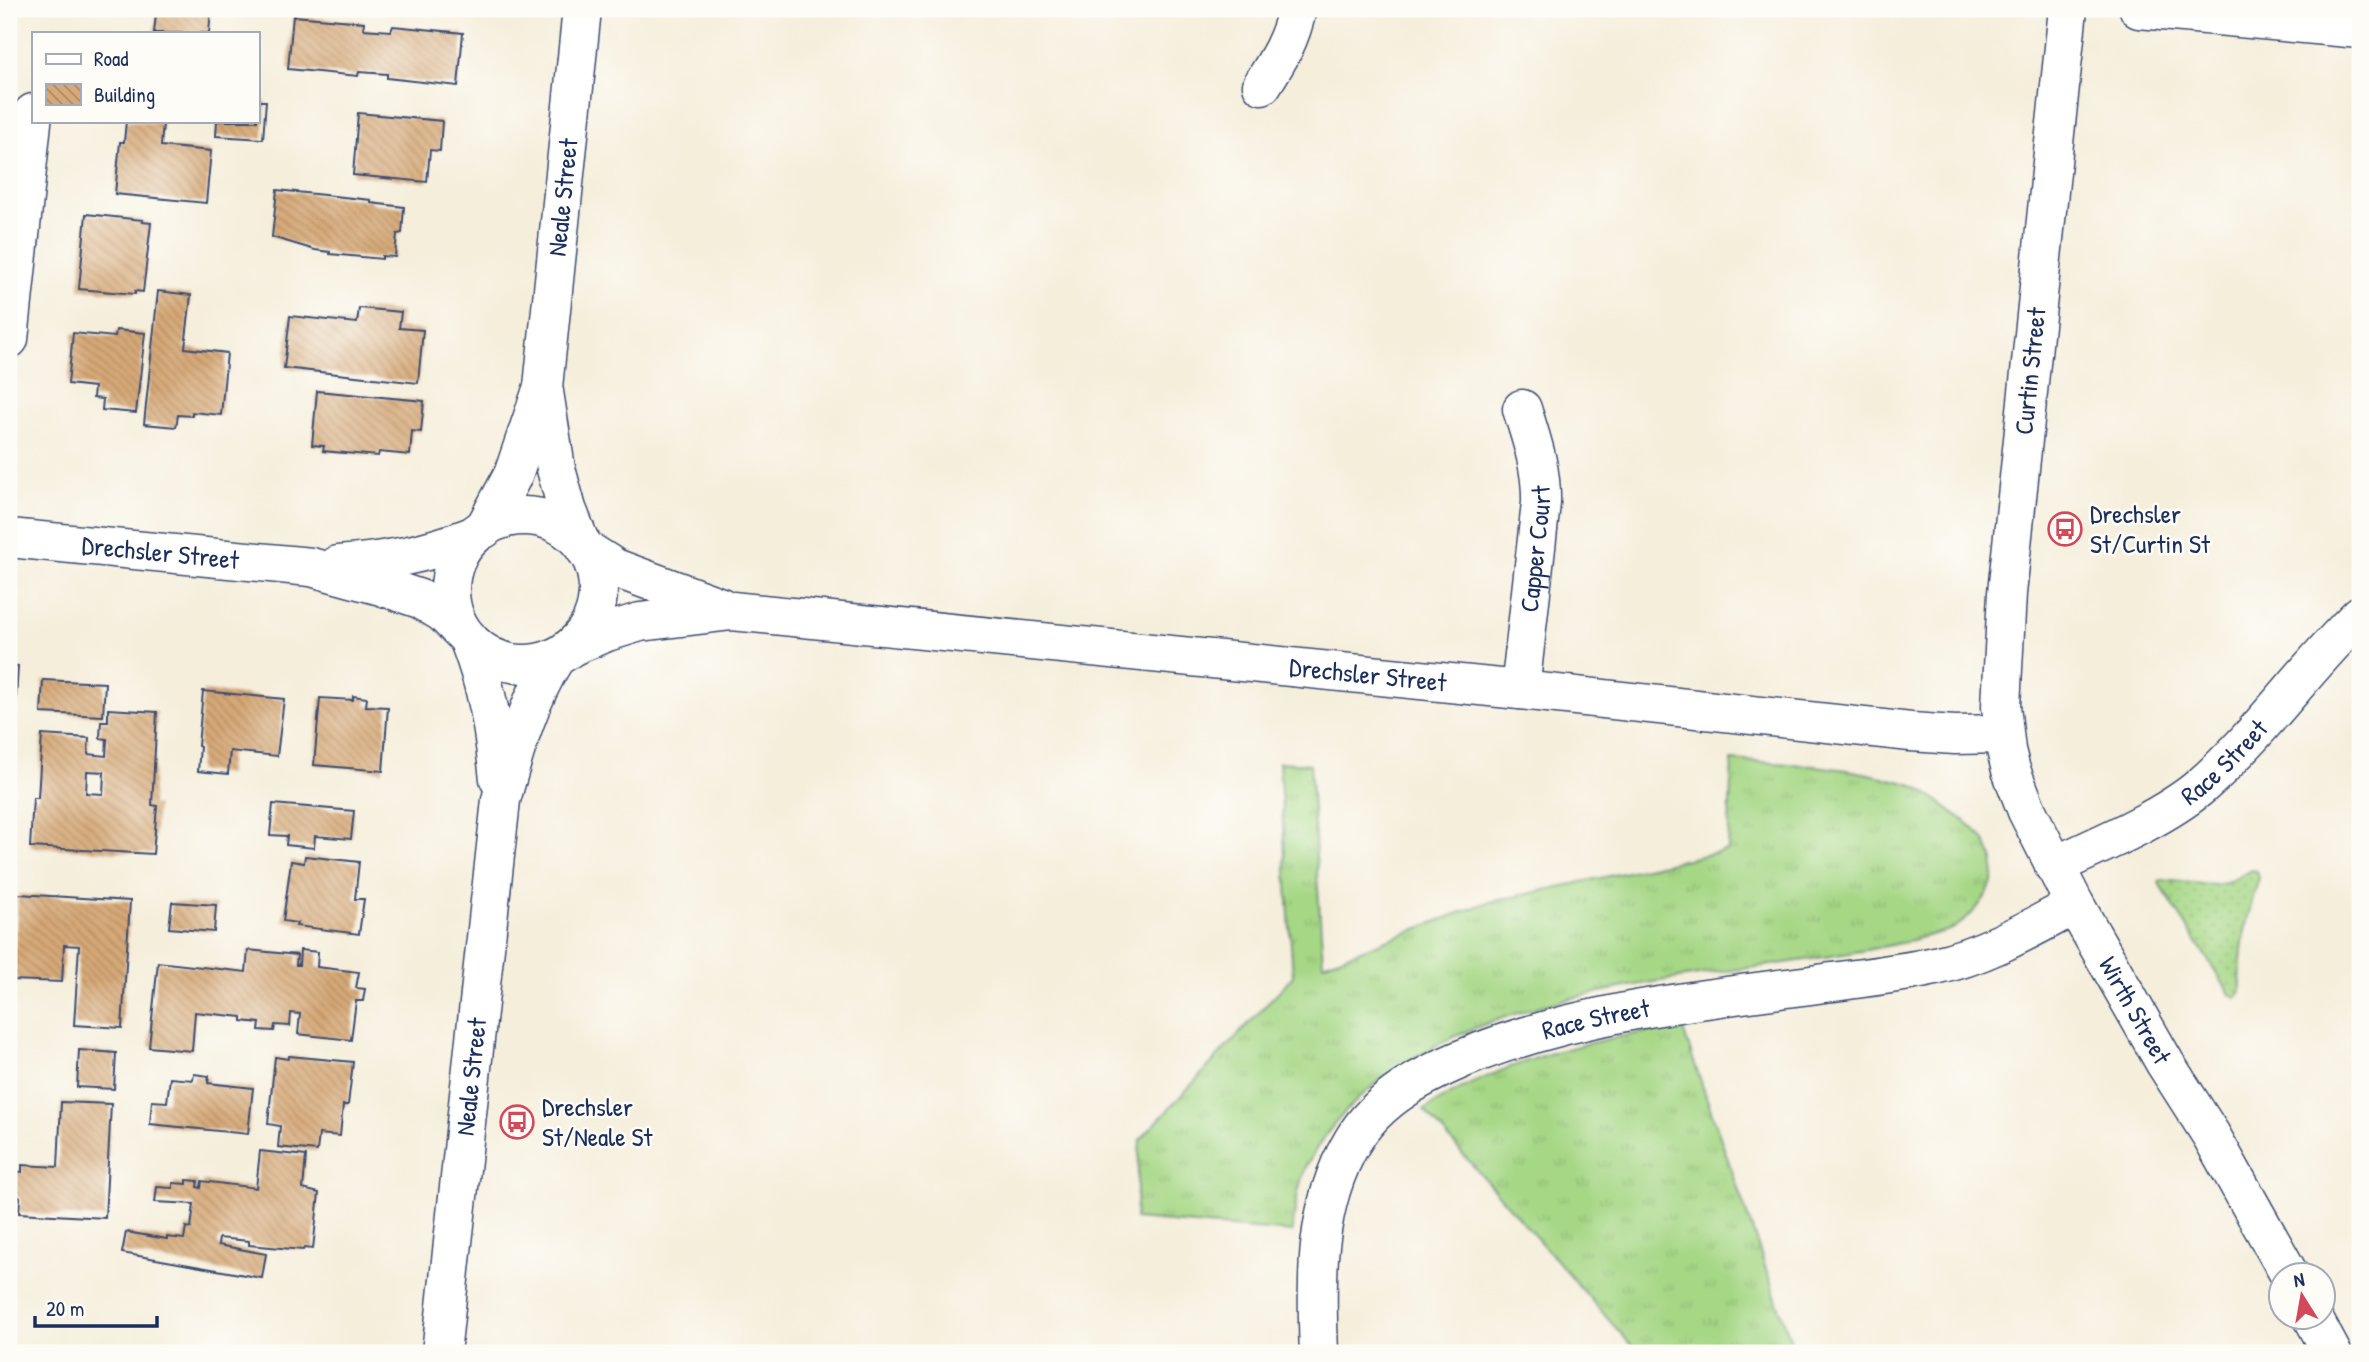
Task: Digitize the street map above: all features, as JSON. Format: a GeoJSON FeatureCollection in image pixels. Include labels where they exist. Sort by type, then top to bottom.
{"type":"FeatureCollection","features":[{"type":"Feature","properties":{"kind":"street","name":"Neale Street"},"geometry":{"type":"LineString","coordinates":[[478,532],[513,475],[543,387],[582,9]]}},
{"type":"Feature","properties":{"kind":"street"},"geometry":{"type":"LineString","coordinates":[[1262,85],[1282,54],[1294,26],[1297,9]]}},
{"type":"Feature","properties":{"kind":"street","name":"Curtin Street"},"geometry":{"type":"LineString","coordinates":[[2003,734],[2000,679],[2007,593],[2068,9]]}},
{"type":"Feature","properties":{"kind":"street"},"geometry":{"type":"LineString","coordinates":[[2138,9],[2360,29]]}},
{"type":"Feature","properties":{"kind":"street"},"geometry":{"type":"LineString","coordinates":[[9,339],[32,122]]}},
{"type":"Feature","properties":{"kind":"street","name":"Neale Street"},"geometry":{"type":"LineString","coordinates":[[543,387],[556,469],[567,509],[583,545]]}},
{"type":"Feature","properties":{"kind":"street","name":"Capper Court"},"geometry":{"type":"LineString","coordinates":[[1520,690],[1541,503],[1538,462],[1522,410]]}},
{"type":"Feature","properties":{"kind":"street"},"geometry":{"type":"LineString","coordinates":[[511,517],[533,517],[553,522],[571,533],[583,545],[595,568],[598,589],[595,610],[587,629],[564,651],[536,663],[515,663],[496,659],[478,648],[466,635],[454,615],[450,594],[452,573],[459,553],[478,532],[511,517]]}},
{"type":"Feature","properties":{"kind":"street","name":"Drechsler Street"},"geometry":{"type":"LineString","coordinates":[[311,567],[406,558],[439,549],[478,532]]}},
{"type":"Feature","properties":{"kind":"street","name":"Drechsler Street"},"geometry":{"type":"LineString","coordinates":[[9,538],[311,567],[381,586],[419,600],[443,613],[466,635]]}},
{"type":"Feature","properties":{"kind":"street","name":"Drechsler Street"},"geometry":{"type":"LineString","coordinates":[[583,545],[615,568],[732,611]]}},
{"type":"Feature","properties":{"kind":"street","name":"Drechsler Street"},"geometry":{"type":"LineString","coordinates":[[564,651],[607,632],[640,622],[732,611],[1911,732],[1967,736],[2003,734]]}},
{"type":"Feature","properties":{"kind":"street","name":"Race Street"},"geometry":{"type":"LineString","coordinates":[[2054,866],[2158,814],[2198,789],[2231,757],[2360,615]]}},
{"type":"Feature","properties":{"kind":"street","name":"Neale Street"},"geometry":{"type":"LineString","coordinates":[[466,635],[491,707],[501,800]]}},
{"type":"Feature","properties":{"kind":"street","name":"Neale Street"},"geometry":{"type":"LineString","coordinates":[[441,1353],[501,800],[522,726],[533,699],[564,651]]}},
{"type":"Feature","properties":{"kind":"street","name":"Wirth Street"},"geometry":{"type":"LineString","coordinates":[[2003,734],[2015,780],[2054,866],[2281,1260]]}},
{"type":"Feature","properties":{"kind":"street","name":"Race Street"},"geometry":{"type":"LineString","coordinates":[[1319,1353],[1317,1305],[1320,1253],[1326,1204],[1337,1172],[1352,1141],[1376,1110],[1415,1082],[1437,1069],[1498,1044],[1574,1022],[1666,1004],[1937,966],[1996,946],[2075,905]]}},
{"type":"Feature","properties":{"kind":"street"},"geometry":{"type":"LineString","coordinates":[[2319,1330],[2332,1353]]}},
{"type":"Feature","properties":{"kind":"green space"},"geometry":{"type":"Polygon","coordinates":[[[1732,760],[1845,770],[1916,787],[1938,801],[1983,838],[1993,861],[1994,871],[1989,890],[1969,916],[1954,928],[1940,933],[1855,952],[1606,991],[1534,1008],[1466,1032],[1405,1063],[1352,1105],[1306,1167],[1298,1194],[1292,1232],[1135,1219],[1140,1140],[1293,976],[1279,762],[1310,764],[1323,964],[1486,903],[1728,850],[1732,760]]]}},
{"type":"Feature","properties":{"kind":"green space"},"geometry":{"type":"Polygon","coordinates":[[[2252,870],[2257,871],[2259,878],[2244,934],[2241,991],[2237,998],[2230,994],[2159,883],[2161,880],[2213,885],[2227,883],[2252,870]]]}},
{"type":"Feature","properties":{"kind":"green space"},"geometry":{"type":"Polygon","coordinates":[[[1682,1027],[1795,1353],[1638,1353],[1424,1110],[1496,1073],[1548,1054],[1628,1035],[1682,1027]]]}},
{"type":"Feature","properties":{"kind":"building"},"geometry":{"type":"Polygon","coordinates":[[[211,9],[209,32],[154,32],[156,14],[123,11],[211,9]]]}},
{"type":"Feature","properties":{"kind":"building"},"geometry":{"type":"Polygon","coordinates":[[[293,16],[364,22],[363,29],[391,31],[393,26],[463,33],[458,86],[387,78],[387,74],[359,72],[358,76],[288,69],[293,16]]]}},
{"type":"Feature","properties":{"kind":"building"},"geometry":{"type":"Polygon","coordinates":[[[259,101],[266,101],[263,139],[216,136],[217,122],[259,122],[259,101]]]}},
{"type":"Feature","properties":{"kind":"building"},"geometry":{"type":"Polygon","coordinates":[[[358,113],[442,121],[440,151],[430,150],[427,182],[353,175],[358,113]]]}},
{"type":"Feature","properties":{"kind":"building"},"geometry":{"type":"Polygon","coordinates":[[[126,122],[163,123],[161,146],[211,151],[206,203],[115,194],[120,142],[124,142],[126,122]]]}},
{"type":"Feature","properties":{"kind":"building"},"geometry":{"type":"Polygon","coordinates":[[[277,190],[371,200],[371,203],[404,207],[402,233],[397,234],[395,257],[382,256],[382,259],[330,254],[272,237],[277,190]]]}},
{"type":"Feature","properties":{"kind":"building"},"geometry":{"type":"Polygon","coordinates":[[[86,214],[151,223],[143,292],[135,291],[135,294],[79,289],[86,214]]]}},
{"type":"Feature","properties":{"kind":"building"},"geometry":{"type":"Polygon","coordinates":[[[158,291],[191,295],[185,348],[227,353],[221,415],[192,412],[192,416],[178,415],[176,427],[144,424],[158,291]]]}},
{"type":"Feature","properties":{"kind":"building"},"geometry":{"type":"Polygon","coordinates":[[[359,308],[401,312],[399,328],[423,330],[418,383],[284,368],[290,316],[357,323],[359,308]]]}},
{"type":"Feature","properties":{"kind":"building"},"geometry":{"type":"Polygon","coordinates":[[[116,330],[145,333],[136,413],[102,410],[103,399],[93,398],[94,387],[68,384],[73,333],[115,337],[116,330]]]}},
{"type":"Feature","properties":{"kind":"building"},"geometry":{"type":"Polygon","coordinates":[[[317,391],[424,401],[421,432],[412,431],[410,455],[379,452],[378,456],[323,451],[324,446],[312,445],[317,391]]]}},
{"type":"Feature","properties":{"kind":"building"},"geometry":{"type":"Polygon","coordinates":[[[9,665],[18,666],[15,716],[9,716],[9,665]]]}},
{"type":"Feature","properties":{"kind":"building"},"geometry":{"type":"Polygon","coordinates":[[[43,680],[105,683],[103,716],[41,713],[43,680]]]}},
{"type":"Feature","properties":{"kind":"building"},"geometry":{"type":"Polygon","coordinates":[[[203,691],[284,699],[277,756],[230,751],[228,774],[198,771],[203,691]]]}},
{"type":"Feature","properties":{"kind":"building"},"geometry":{"type":"Polygon","coordinates":[[[353,696],[367,698],[366,706],[388,707],[383,771],[314,765],[320,698],[353,700],[353,696]]]}},
{"type":"Feature","properties":{"kind":"building"},"geometry":{"type":"Polygon","coordinates":[[[108,709],[157,712],[152,805],[157,806],[153,854],[30,847],[33,798],[38,798],[42,735],[89,738],[88,754],[106,756],[107,739],[100,738],[101,721],[108,721],[108,709]],[[87,771],[86,793],[103,794],[104,772],[87,771]]]}},
{"type":"Feature","properties":{"kind":"building"},"geometry":{"type":"Polygon","coordinates":[[[273,804],[354,811],[351,839],[315,836],[314,848],[286,845],[287,836],[270,835],[273,804]]]}},
{"type":"Feature","properties":{"kind":"building"},"geometry":{"type":"Polygon","coordinates":[[[305,856],[359,862],[355,899],[364,899],[359,934],[296,926],[297,923],[283,921],[291,861],[304,863],[305,856]]]}},
{"type":"Feature","properties":{"kind":"building"},"geometry":{"type":"Polygon","coordinates":[[[18,894],[130,901],[122,1028],[74,1025],[79,946],[64,945],[62,982],[13,980],[18,894]]]}},
{"type":"Feature","properties":{"kind":"building"},"geometry":{"type":"Polygon","coordinates":[[[172,902],[216,905],[214,932],[169,928],[172,902]]]}},
{"type":"Feature","properties":{"kind":"building"},"geometry":{"type":"Polygon","coordinates":[[[248,950],[297,955],[296,965],[299,965],[300,950],[318,952],[317,967],[359,972],[356,988],[365,989],[363,1001],[356,1001],[351,1040],[298,1034],[300,1014],[291,1013],[290,1026],[275,1025],[274,1031],[259,1030],[260,1023],[242,1021],[242,1017],[195,1012],[192,1051],[149,1047],[158,962],[246,972],[248,950]]]}},
{"type":"Feature","properties":{"kind":"building"},"geometry":{"type":"Polygon","coordinates":[[[79,1050],[116,1053],[114,1089],[77,1087],[79,1050]]]}},
{"type":"Feature","properties":{"kind":"building"},"geometry":{"type":"Polygon","coordinates":[[[289,1056],[353,1062],[348,1105],[343,1105],[340,1136],[319,1134],[317,1151],[278,1147],[280,1126],[268,1124],[275,1057],[288,1059],[289,1056]]]}},
{"type":"Feature","properties":{"kind":"building"},"geometry":{"type":"Polygon","coordinates":[[[194,1074],[209,1076],[208,1083],[253,1088],[248,1134],[150,1124],[152,1101],[167,1102],[170,1078],[193,1080],[194,1074]]]}},
{"type":"Feature","properties":{"kind":"building"},"geometry":{"type":"Polygon","coordinates":[[[61,1102],[111,1104],[105,1218],[19,1213],[20,1197],[9,1196],[9,1147],[13,1148],[11,1171],[22,1172],[22,1165],[58,1167],[61,1102]]]}},
{"type":"Feature","properties":{"kind":"building"},"geometry":{"type":"Polygon","coordinates":[[[260,1151],[306,1156],[303,1189],[319,1193],[313,1249],[249,1245],[249,1241],[219,1238],[218,1245],[266,1254],[262,1278],[122,1253],[126,1232],[184,1239],[186,1227],[191,1228],[194,1204],[155,1202],[157,1187],[173,1188],[173,1183],[187,1184],[187,1180],[198,1181],[197,1187],[201,1188],[202,1181],[256,1188],[260,1151]]]}},
{"type":"Feature","properties":{"kind":"place","name":"Drechsler St/Curtin St"},"geometry":{"type":"Point","coordinates":[2065,529]}},
{"type":"Feature","properties":{"kind":"place","name":"Drechsler St/Neale St"},"geometry":{"type":"Point","coordinates":[517,1122]}}]}
